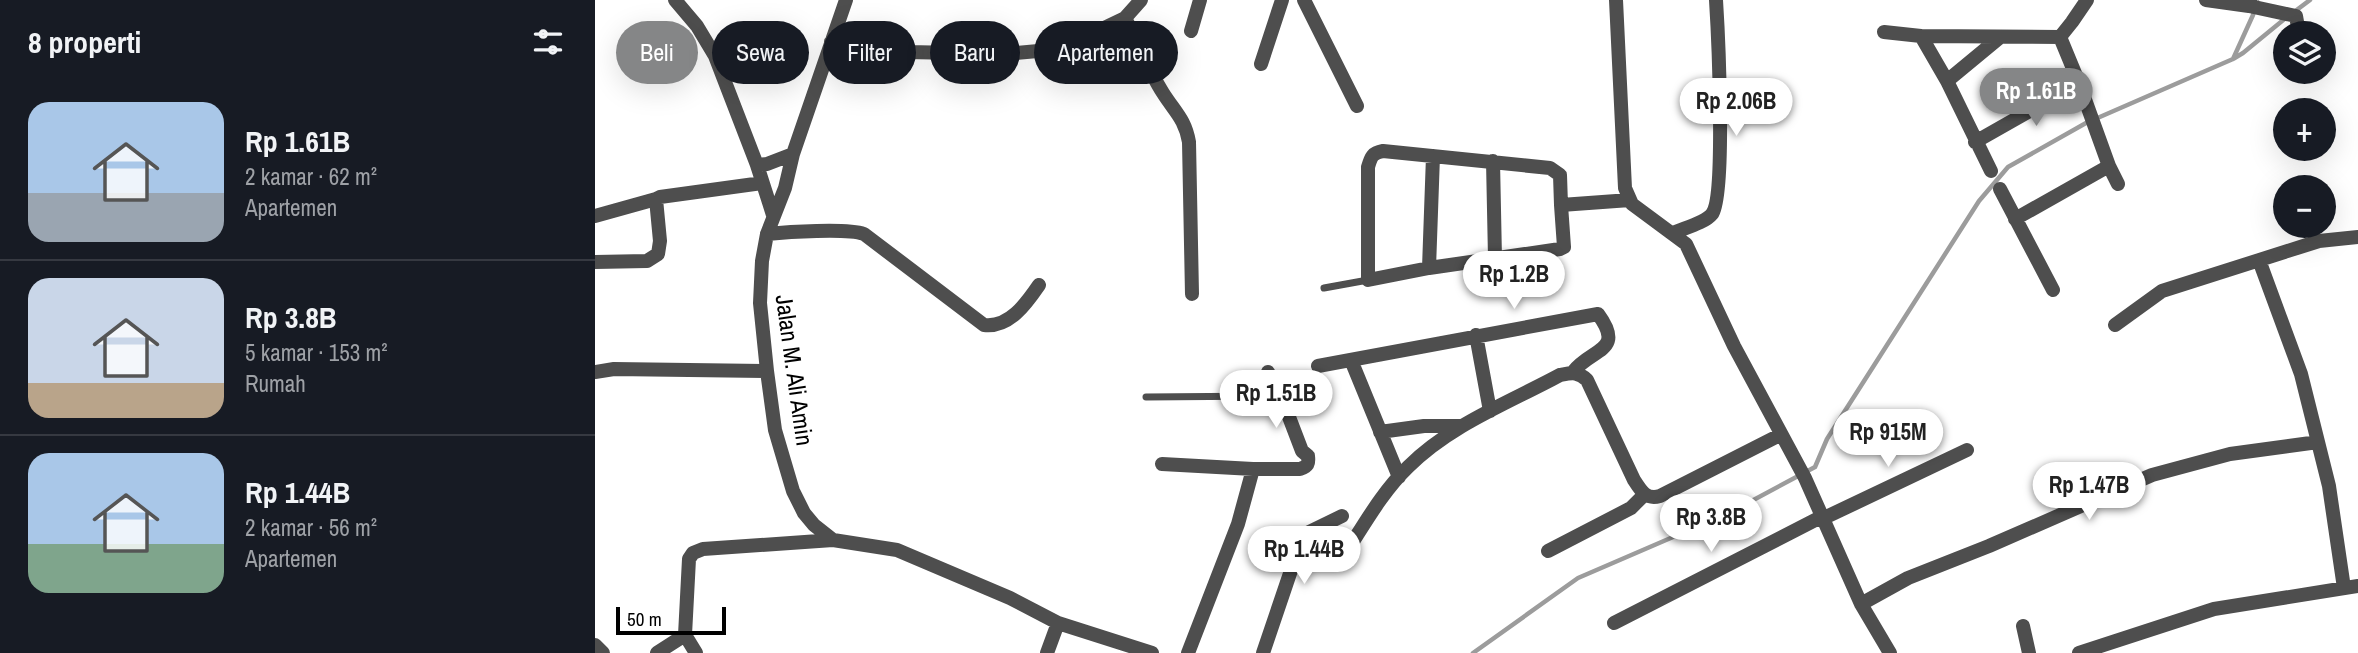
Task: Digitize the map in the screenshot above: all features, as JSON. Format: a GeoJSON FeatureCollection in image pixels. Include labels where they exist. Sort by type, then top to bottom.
{"type":"FeatureCollection","features":[{"type":"Feature","properties":{"kind":"street","name":"Jalan M. Ali Amin"},"geometry":{"type":"LineString","coordinates":[[838,21],[846,0]]}},
{"type":"Feature","properties":{"kind":"street"},"geometry":{"type":"LineString","coordinates":[[916,52],[1006,54],[1060,48],[1125,18],[1141,0]]}},
{"type":"Feature","properties":{"kind":"street"},"geometry":{"type":"LineString","coordinates":[[1191,31],[1201,0]]}},
{"type":"Feature","properties":{"kind":"street"},"geometry":{"type":"LineString","coordinates":[[1261,64],[1282,0]]}},
{"type":"Feature","properties":{"kind":"street"},"geometry":{"type":"LineString","coordinates":[[1304,0],[1357,106]]}},
{"type":"Feature","properties":{"kind":"street"},"geometry":{"type":"LineString","coordinates":[[1616,0],[1625,188],[1630,200],[1640,211],[1686,244],[1734,346],[1802,473],[1861,604],[1890,653]]}},
{"type":"Feature","properties":{"kind":"street"},"geometry":{"type":"LineString","coordinates":[[1674,233],[1708,217],[1715,207],[1720,58],[1716,0]]}},
{"type":"Feature","properties":{"kind":"street"},"geometry":{"type":"LineString","coordinates":[[2060,37],[2087,0]]}},
{"type":"Feature","properties":{"kind":"street"},"geometry":{"type":"LineString","coordinates":[[2206,0],[2252,5],[2289,15],[2292,21]]}},
{"type":"Feature","properties":{"kind":"street"},"geometry":{"type":"LineString","coordinates":[[680,2],[715,56],[757,165],[773,215]]}},
{"type":"Feature","properties":{"kind":"street"},"geometry":{"type":"LineString","coordinates":[[1125,18],[1163,93],[1186,127],[1189,142],[1192,294]]}},
{"type":"Feature","properties":{"kind":"street"},"geometry":{"type":"LineString","coordinates":[[1884,32],[1921,36],[2060,37]]}},
{"type":"Feature","properties":{"kind":"street"},"geometry":{"type":"LineString","coordinates":[[1921,36],[1947,81],[1990,171]]}},
{"type":"Feature","properties":{"kind":"street"},"geometry":{"type":"LineString","coordinates":[[2060,37],[2118,184]]}},
{"type":"Feature","properties":{"kind":"street"},"geometry":{"type":"LineString","coordinates":[[1947,81],[1999,38]]}},
{"type":"Feature","properties":{"kind":"street","name":"Jalan M. Ali Amin"},"geometry":{"type":"LineString","coordinates":[[823,66],[793,154],[785,187],[767,234],[762,261],[760,303],[775,430],[793,491],[804,513],[833,540]]}},
{"type":"Feature","properties":{"kind":"street"},"geometry":{"type":"LineString","coordinates":[[1975,142],[2079,83]]}},
{"type":"Feature","properties":{"kind":"street"},"geometry":{"type":"LineString","coordinates":[[1383,151],[1493,162],[1555,170],[1560,175],[1564,247],[1369,280],[1368,167],[1371,155],[1383,151]]}},
{"type":"Feature","properties":{"kind":"street"},"geometry":{"type":"LineString","coordinates":[[757,165],[793,154]]}},
{"type":"Feature","properties":{"kind":"street"},"geometry":{"type":"LineString","coordinates":[[1429,268],[1433,156]]}},
{"type":"Feature","properties":{"kind":"street"},"geometry":{"type":"LineString","coordinates":[[1493,162],[1495,258]]}},
{"type":"Feature","properties":{"kind":"street"},"geometry":{"type":"LineString","coordinates":[[2015,219],[2109,166]]}},
{"type":"Feature","properties":{"kind":"street"},"geometry":{"type":"LineString","coordinates":[[595,216],[664,196],[762,183]]}},
{"type":"Feature","properties":{"kind":"street"},"geometry":{"type":"LineString","coordinates":[[2000,189],[2053,290]]}},
{"type":"Feature","properties":{"kind":"street"},"geometry":{"type":"LineString","coordinates":[[595,262],[647,261],[658,254],[660,241],[656,199]]}},
{"type":"Feature","properties":{"kind":"street"},"geometry":{"type":"LineString","coordinates":[[1561,205],[1630,200]]}},
{"type":"Feature","properties":{"kind":"street"},"geometry":{"type":"LineString","coordinates":[[767,234],[837,231],[864,234],[984,325],[995,326],[1003,323],[1026,304],[1039,285]]}},
{"type":"Feature","properties":{"kind":"street"},"geometry":{"type":"LineString","coordinates":[[2115,325],[2162,291],[2319,241],[2358,237]]}},
{"type":"Feature","properties":{"kind":"street"},"geometry":{"type":"LineString","coordinates":[[2079,653],[2214,609],[2351,587],[2301,374],[2259,260]]}},
{"type":"Feature","properties":{"kind":"street"},"geometry":{"type":"LineString","coordinates":[[1318,366],[1598,314],[1607,326],[1609,341],[1606,348],[1580,363],[1573,372]]}},
{"type":"Feature","properties":{"kind":"street"},"geometry":{"type":"LineString","coordinates":[[1476,335],[1490,411]]}},
{"type":"Feature","properties":{"kind":"street"},"geometry":{"type":"LineString","coordinates":[[1350,360],[1399,477]]}},
{"type":"Feature","properties":{"kind":"street"},"geometry":{"type":"LineString","coordinates":[[595,372],[614,369],[767,371]]}},
{"type":"Feature","properties":{"kind":"street"},"geometry":{"type":"LineString","coordinates":[[1162,464],[1300,469],[1308,463],[1308,456],[1303,451],[1282,396],[1268,372]]}},
{"type":"Feature","properties":{"kind":"street"},"geometry":{"type":"LineString","coordinates":[[1345,554],[1399,477],[1419,456],[1462,426],[1560,375],[1573,372],[1581,374],[1587,380],[1634,480],[1644,495],[1652,498],[1780,435]]}},
{"type":"Feature","properties":{"kind":"street"},"geometry":{"type":"LineString","coordinates":[[1380,432],[1424,426],[1462,426]]}},
{"type":"Feature","properties":{"kind":"street"},"geometry":{"type":"LineString","coordinates":[[1861,604],[1908,578],[2152,475],[2230,454],[2318,442]]}},
{"type":"Feature","properties":{"kind":"street"},"geometry":{"type":"LineString","coordinates":[[1614,623],[1823,517],[1966,450]]}},
{"type":"Feature","properties":{"kind":"street"},"geometry":{"type":"LineString","coordinates":[[1188,653],[1238,524],[1253,469]]}},
{"type":"Feature","properties":{"kind":"street"},"geometry":{"type":"LineString","coordinates":[[1548,551],[1631,508],[1644,495]]}},
{"type":"Feature","properties":{"kind":"street"},"geometry":{"type":"LineString","coordinates":[[1263,653],[1303,535],[1342,516]]}},
{"type":"Feature","properties":{"kind":"street"},"geometry":{"type":"LineString","coordinates":[[697,653],[685,635],[689,559],[697,550],[833,540],[897,550],[1010,598],[1058,623],[1152,653]]}},
{"type":"Feature","properties":{"kind":"street"},"geometry":{"type":"LineString","coordinates":[[1047,653],[1058,623]]}},
{"type":"Feature","properties":{"kind":"street"},"geometry":{"type":"LineString","coordinates":[[2023,626],[2029,653]]}},
{"type":"Feature","properties":{"kind":"street"},"geometry":{"type":"LineString","coordinates":[[657,653],[685,635]]}},
{"type":"Feature","properties":{"kind":"street"},"geometry":{"type":"LineString","coordinates":[[595,645],[603,653]]}},
{"type":"Feature","properties":{"kind":"lane"},"geometry":{"type":"LineString","coordinates":[[1324,288],[1369,280]]}},
{"type":"Feature","properties":{"kind":"lane"},"geometry":{"type":"LineString","coordinates":[[1146,397],[1282,396]]}},
{"type":"Feature","properties":{"kind":"waterway"},"geometry":{"type":"LineString","coordinates":[[1473,653],[1578,578],[1731,512],[1815,467],[1827,439],[1979,201],[2008,167],[2086,123],[2233,59],[2257,0]]}},
{"type":"Feature","properties":{"kind":"waterway"},"geometry":{"type":"LineString","coordinates":[[2294,12],[2310,0]]}},
{"type":"Feature","properties":{"kind":"waterway"},"geometry":{"type":"LineString","coordinates":[[2233,59],[2287,17]]}}]}
